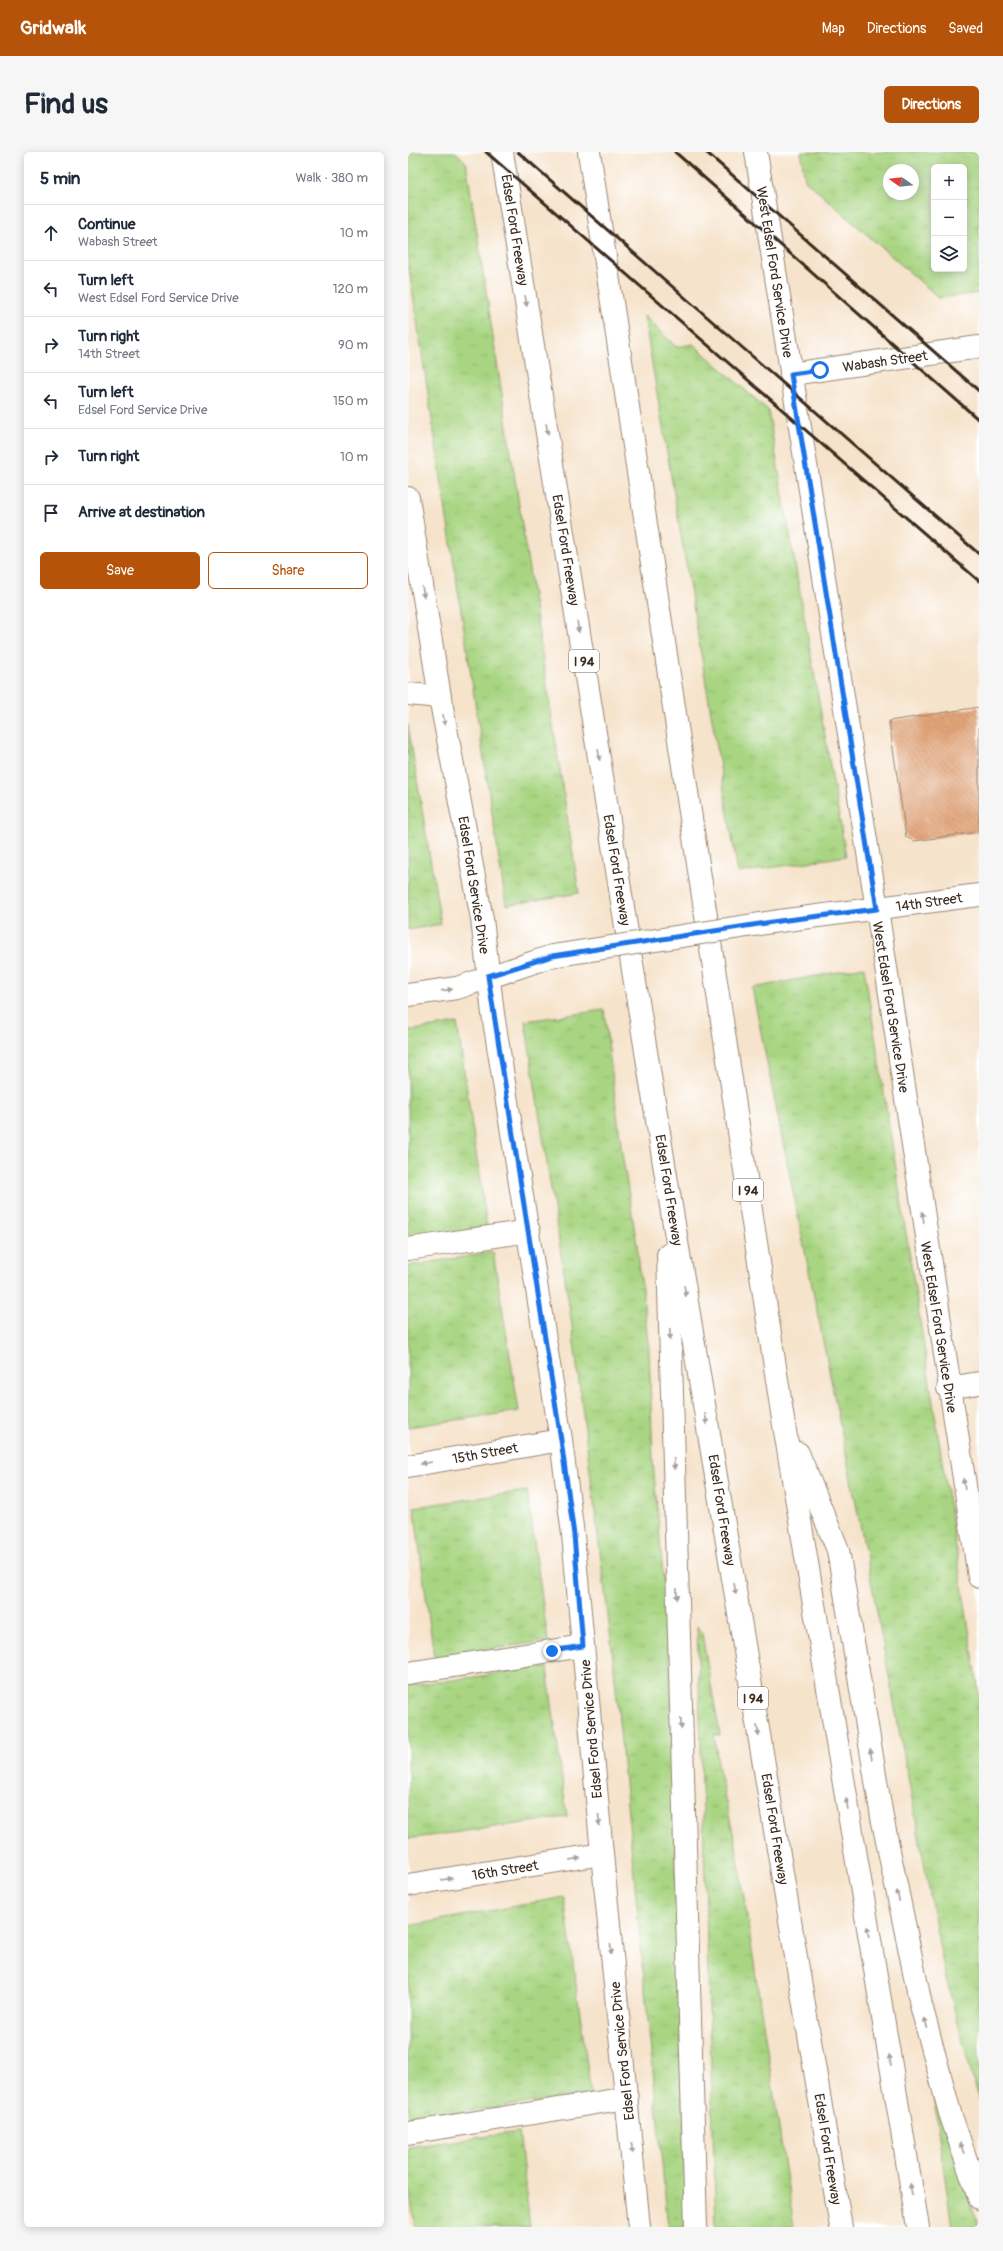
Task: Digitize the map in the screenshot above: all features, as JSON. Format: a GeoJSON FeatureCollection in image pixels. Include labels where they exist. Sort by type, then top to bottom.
{"type":"FeatureCollection","features":[{"type":"Feature","properties":{"kind":"main road","name":"Edsel Ford Freeway"},"geometry":{"type":"LineString","coordinates":[[502,152],[665,1170],[841,2227]]}},
{"type":"Feature","properties":{"kind":"main road","name":"I 94"},"geometry":{"type":"LineString","coordinates":[[589,152],[783,1419],[918,2227]]}},
{"type":"Feature","properties":{"kind":"main road","name":"West Edsel Ford Service Drive"},"geometry":{"type":"LineString","coordinates":[[756,152],[877,909],[948,1388],[979,1578]]}},
{"type":"Feature","properties":{"kind":"main road","name":"Wabash Street"},"geometry":{"type":"LineString","coordinates":[[791,374],[979,347]]}},
{"type":"Feature","properties":{"kind":"main road","name":"Edsel Ford Service Drive"},"geometry":{"type":"LineString","coordinates":[[408,498],[440,697],[482,919],[488,976],[529,1231],[574,1535],[602,1854],[639,2227]]}},
{"type":"Feature","properties":{"kind":"main road"},"geometry":{"type":"LineString","coordinates":[[408,694],[440,697]]}},
{"type":"Feature","properties":{"kind":"main road","name":"14th Street"},"geometry":{"type":"LineString","coordinates":[[408,995],[456,988],[488,976],[552,956],[779,921],[979,895]]}},
{"type":"Feature","properties":{"kind":"main road"},"geometry":{"type":"LineString","coordinates":[[665,1170],[696,2227]]}},
{"type":"Feature","properties":{"kind":"main road"},"geometry":{"type":"LineString","coordinates":[[408,1249],[529,1231]]}},
{"type":"Feature","properties":{"kind":"main road"},"geometry":{"type":"LineString","coordinates":[[948,1388],[979,1383]]}},
{"type":"Feature","properties":{"kind":"main road"},"geometry":{"type":"LineString","coordinates":[[783,1419],[838,1550],[882,1817],[921,2005],[950,2113],[979,2198]]}},
{"type":"Feature","properties":{"kind":"main road","name":"15th Street"},"geometry":{"type":"LineString","coordinates":[[408,1466],[561,1440]]}},
{"type":"Feature","properties":{"kind":"main road"},"geometry":{"type":"LineString","coordinates":[[408,1673],[583,1646]]}},
{"type":"Feature","properties":{"kind":"main road","name":"16th Street"},"geometry":{"type":"LineString","coordinates":[[408,1885],[602,1854]]}},
{"type":"Feature","properties":{"kind":"main road"},"geometry":{"type":"LineString","coordinates":[[408,2133],[627,2098]]}},
{"type":"Feature","properties":{"kind":"green space"},"geometry":{"type":"Polygon","coordinates":[[[408,152],[456,152],[466,162],[579,893],[506,905],[408,262],[408,152]]]}},
{"type":"Feature","properties":{"kind":"green space"},"geometry":{"type":"Polygon","coordinates":[[[801,152],[979,152],[979,293],[939,298],[805,180],[801,152]]]}},
{"type":"Feature","properties":{"kind":"green space"},"geometry":{"type":"Polygon","coordinates":[[[644,316],[676,347],[693,344],[768,410],[846,856],[738,873],[644,316]]]}},
{"type":"Feature","properties":{"kind":"green space"},"geometry":{"type":"Polygon","coordinates":[[[408,725],[441,924],[408,930],[408,725]]]}},
{"type":"Feature","properties":{"kind":"green space"},"geometry":{"type":"Polygon","coordinates":[[[864,967],[979,1693],[979,2101],[945,1975],[867,1559],[752,988],[864,967]]]}},
{"type":"Feature","properties":{"kind":"green space"},"geometry":{"type":"Polygon","coordinates":[[[604,1010],[622,1153],[637,1245],[649,1350],[653,1461],[669,1642],[687,2227],[668,2227],[612,1648],[571,1318],[525,1021],[604,1010]]]}},
{"type":"Feature","properties":{"kind":"green space"},"geometry":{"type":"Polygon","coordinates":[[[457,1023],[487,1227],[408,1239],[408,1031],[457,1023]]]}},
{"type":"Feature","properties":{"kind":"green space"},"geometry":{"type":"Polygon","coordinates":[[[493,1252],[519,1411],[408,1427],[408,1266],[493,1252]]]}},
{"type":"Feature","properties":{"kind":"green space"},"geometry":{"type":"Polygon","coordinates":[[[527,1491],[548,1641],[434,1657],[414,1507],[527,1491]]]}},
{"type":"Feature","properties":{"kind":"green space"},"geometry":{"type":"Polygon","coordinates":[[[697,1626],[702,1634],[720,1735],[714,1735],[720,1777],[736,1845],[794,2227],[716,2227],[697,1626]]]}},
{"type":"Feature","properties":{"kind":"green space"},"geometry":{"type":"Polygon","coordinates":[[[547,1667],[567,1817],[408,1839],[408,1686],[547,1667]]]}},
{"type":"Feature","properties":{"kind":"green space"},"geometry":{"type":"Polygon","coordinates":[[[564,1897],[591,2094],[408,2120],[408,1926],[564,1897]]]}},
{"type":"Feature","properties":{"kind":"green space"},"geometry":{"type":"Polygon","coordinates":[[[932,2088],[979,2227],[952,2227],[932,2088]]]}},
{"type":"Feature","properties":{"kind":"green space"},"geometry":{"type":"Polygon","coordinates":[[[519,2132],[530,2227],[415,2227],[408,2181],[408,2147],[519,2132]]]}},
{"type":"Feature","properties":{"kind":"building"},"geometry":{"type":"Polygon","coordinates":[[[979,707],[979,832],[914,841],[906,837],[889,721],[979,707]]]}},
{"type":"Feature","properties":{"kind":"railway"},"geometry":{"type":"LineString","coordinates":[[486,152],[979,581]]}},
{"type":"Feature","properties":{"kind":"railway"},"geometry":{"type":"LineString","coordinates":[[518,152],[979,554]]}},
{"type":"Feature","properties":{"kind":"railway"},"geometry":{"type":"LineString","coordinates":[[675,152],[979,420]]}},
{"type":"Feature","properties":{"kind":"railway"},"geometry":{"type":"LineString","coordinates":[[706,152],[979,391]]}},
{"type":"Feature","properties":{"kind":"route"},"geometry":{"type":"LineString","coordinates":[[552,1651],[583,1646],[574,1535],[529,1231],[488,976],[552,956],[779,921],[877,909],[791,374],[820,370]]}}]}
